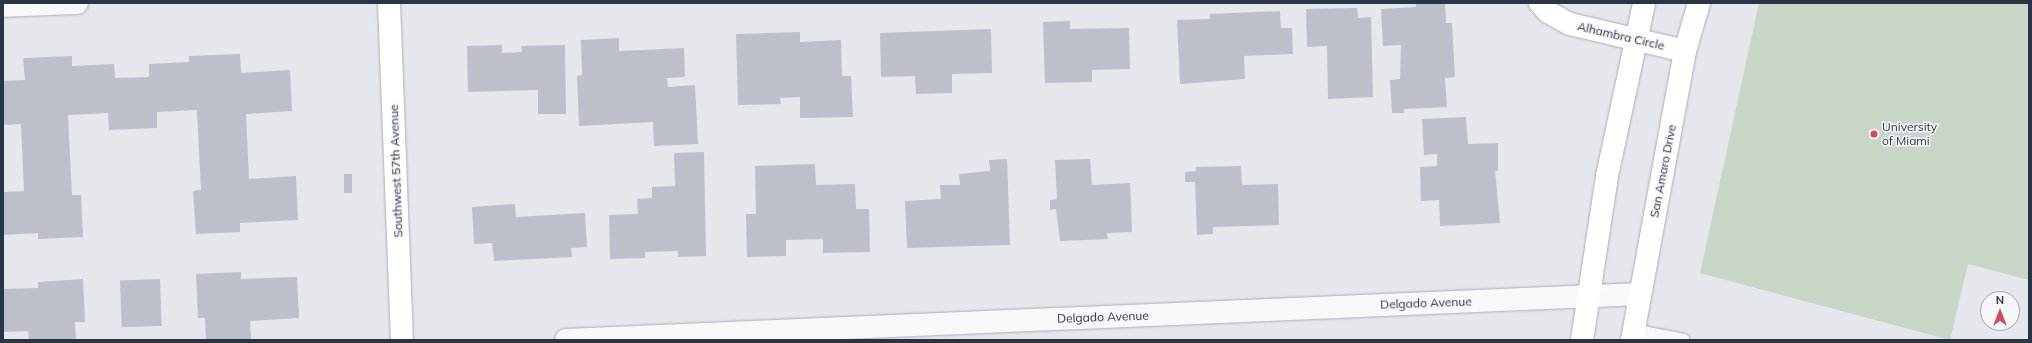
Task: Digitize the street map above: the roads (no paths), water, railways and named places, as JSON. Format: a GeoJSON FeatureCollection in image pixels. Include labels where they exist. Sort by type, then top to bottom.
{"type":"FeatureCollection","features":[{"type":"Feature","properties":{"kind":"street"},"geometry":{"type":"LineString","coordinates":[[3,6],[77,3]]}},
{"type":"Feature","properties":{"kind":"street","name":"Southwest 57th Avenue"},"geometry":{"type":"LineString","coordinates":[[389,3],[402,340]]}},
{"type":"Feature","properties":{"kind":"street","name":"Alhambra Circle"},"geometry":{"type":"LineString","coordinates":[[1540,3],[1548,12],[1570,24],[1685,51]]}},
{"type":"Feature","properties":{"kind":"street"},"geometry":{"type":"LineString","coordinates":[[1582,340],[1607,176],[1644,3]]}},
{"type":"Feature","properties":{"kind":"street","name":"San Amaro Drive"},"geometry":{"type":"LineString","coordinates":[[1633,335],[1639,294],[1685,51],[1699,3]]}},
{"type":"Feature","properties":{"kind":"street","name":"Delgado Avenue"},"geometry":{"type":"LineString","coordinates":[[566,340],[1639,294]]}},
{"type":"Feature","properties":{"kind":"lane"},"geometry":{"type":"LineString","coordinates":[[1633,335],[1683,340]]}},
{"type":"Feature","properties":{"kind":"place","name":"University of Miami"},"geometry":{"type":"Point","coordinates":[1874,134]}}]}
